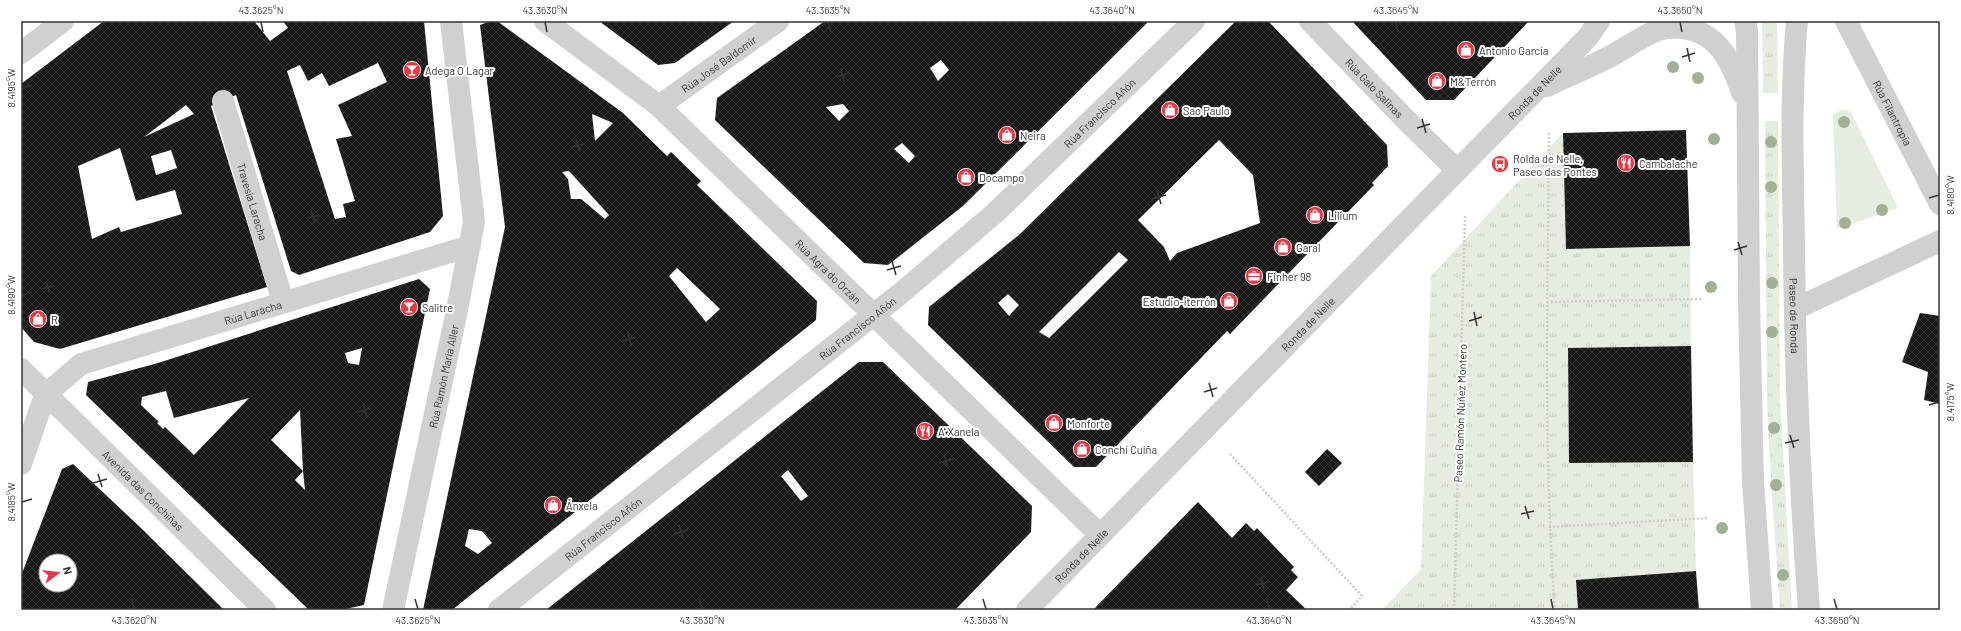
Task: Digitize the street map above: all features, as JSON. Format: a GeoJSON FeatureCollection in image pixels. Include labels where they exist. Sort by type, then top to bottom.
{"type":"FeatureCollection","features":[{"type":"Feature","properties":{"kind":"street"},"geometry":{"type":"LineString","coordinates":[[21,53],[63,21]]}},
{"type":"Feature","properties":{"kind":"street","name":"Rúa Ramón María Aller"},"geometry":{"type":"LineString","coordinates":[[393,610],[474,222],[451,21]]}},
{"type":"Feature","properties":{"kind":"street","name":"Rúa Agra do Orzán"},"geometry":{"type":"LineString","coordinates":[[545,21],[658,106],[1100,535]]}},
{"type":"Feature","properties":{"kind":"street","name":"Rúa José Baldomir"},"geometry":{"type":"LineString","coordinates":[[658,106],[778,21]]}},
{"type":"Feature","properties":{"kind":"street","name":"Rúa Francisco Añón"},"geometry":{"type":"LineString","coordinates":[[498,610],[874,316],[995,213],[1194,21]]}},
{"type":"Feature","properties":{"kind":"street","name":"Rúa Galo Salinas"},"geometry":{"type":"LineString","coordinates":[[1310,21],[1457,170]]}},
{"type":"Feature","properties":{"kind":"street","name":"Ronda de Nelle"},"geometry":{"type":"LineString","coordinates":[[1027,610],[1594,29],[1616,21]]}},
{"type":"Feature","properties":{"kind":"street"},"geometry":{"type":"LineString","coordinates":[[1745,21],[1747,30],[1749,299],[1753,482],[1762,610]]}},
{"type":"Feature","properties":{"kind":"street","name":"Paseo de Ronda"},"geometry":{"type":"LineString","coordinates":[[1797,21],[1792,106],[1797,422],[1809,610]]}},
{"type":"Feature","properties":{"kind":"street","name":"Rúa Filantropía"},"geometry":{"type":"LineString","coordinates":[[1846,21],[1940,204]]}},
{"type":"Feature","properties":{"kind":"street"},"geometry":{"type":"LineString","coordinates":[[1535,91],[1608,57],[1641,38],[1660,30],[1680,28],[1697,31],[1713,40],[1723,50],[1736,74],[1747,106]]}},
{"type":"Feature","properties":{"kind":"street","name":"Travesía Laracha"},"geometry":{"type":"LineString","coordinates":[[223,101],[283,302]]}},
{"type":"Feature","properties":{"kind":"street"},"geometry":{"type":"LineString","coordinates":[[1795,309],[1940,241]]}},
{"type":"Feature","properties":{"kind":"street","name":"Rúa Laracha"},"geometry":{"type":"LineString","coordinates":[[45,395],[81,364],[470,246]]}},
{"type":"Feature","properties":{"kind":"street","name":"Avenida das Conchiñas"},"geometry":{"type":"LineString","coordinates":[[21,369],[45,395],[265,610]]}},
{"type":"Feature","properties":{"kind":"street"},"geometry":{"type":"LineString","coordinates":[[21,464],[45,395]]}},
{"type":"Feature","properties":{"kind":"path"},"geometry":{"type":"LineString","coordinates":[[1549,133],[1547,302],[1549,526],[1555,610]]}},
{"type":"Feature","properties":{"kind":"path","name":"Paseo Ramón Núñez Montero"},"geometry":{"type":"LineString","coordinates":[[1454,610],[1465,216]]}},
{"type":"Feature","properties":{"kind":"path"},"geometry":{"type":"LineString","coordinates":[[1547,302],[1702,299]]}},
{"type":"Feature","properties":{"kind":"path"},"geometry":{"type":"LineString","coordinates":[[1230,454],[1362,596],[1349,610]]}},
{"type":"Feature","properties":{"kind":"path"},"geometry":{"type":"LineString","coordinates":[[1549,526],[1708,518]]}},
{"type":"Feature","properties":{"kind":"green space"},"geometry":{"type":"Polygon","coordinates":[[[1762,21],[1777,21],[1778,93],[1763,93],[1762,21]]]}},
{"type":"Feature","properties":{"kind":"green space"},"geometry":{"type":"Polygon","coordinates":[[[1841,110],[1851,112],[1898,208],[1837,229],[1833,115],[1841,110]]]}},
{"type":"Feature","properties":{"kind":"green space"},"geometry":{"type":"Polygon","coordinates":[[[1765,121],[1778,121],[1780,399],[1792,610],[1780,610],[1771,482],[1767,399],[1765,121]]]}},
{"type":"Feature","properties":{"kind":"green space"},"geometry":{"type":"Polygon","coordinates":[[[1563,133],[1566,249],[1690,246],[1691,346],[1568,348],[1569,463],[1693,462],[1696,571],[1576,580],[1578,610],[1382,610],[1421,569],[1431,276],[1563,133]]]}},
{"type":"Feature","properties":{"kind":"building"},"geometry":{"type":"Polygon","coordinates":[[[104,21],[254,21],[270,41],[288,28],[283,21],[424,21],[443,216],[430,232],[299,275],[291,271],[236,95],[211,106],[267,287],[60,349],[34,342],[21,327],[21,84],[104,21]],[[378,63],[329,86],[322,73],[308,81],[300,65],[287,71],[335,219],[346,217],[343,204],[355,201],[336,139],[352,136],[338,105],[387,82],[378,63]],[[186,105],[144,137],[194,114],[186,105]],[[120,148],[78,166],[92,239],[119,227],[121,232],[182,214],[175,190],[136,201],[120,148]],[[171,150],[151,156],[156,175],[177,168],[171,150]]]}},
{"type":"Feature","properties":{"kind":"building"},"geometry":{"type":"Polygon","coordinates":[[[491,21],[497,21],[623,113],[667,156],[671,152],[701,181],[697,185],[817,301],[816,320],[452,610],[423,610],[505,227],[480,25],[491,21]],[[592,114],[595,141],[613,123],[592,114]],[[569,171],[562,172],[568,179],[571,199],[581,199],[605,219],[609,215],[569,171]],[[677,268],[669,276],[706,322],[720,309],[677,268]],[[469,529],[465,546],[478,554],[492,543],[482,531],[469,529]]]}},
{"type":"Feature","properties":{"kind":"building"},"geometry":{"type":"Polygon","coordinates":[[[599,21],[734,21],[675,63],[658,65],[599,21]]]}},
{"type":"Feature","properties":{"kind":"building"},"geometry":{"type":"Polygon","coordinates":[[[825,21],[1149,21],[963,206],[888,265],[864,263],[715,120],[717,98],[825,21]],[[941,60],[930,68],[938,81],[949,70],[941,60]],[[843,104],[826,107],[839,121],[849,111],[843,104]],[[902,143],[894,149],[909,163],[915,156],[902,143]]]}},
{"type":"Feature","properties":{"kind":"building"},"geometry":{"type":"Polygon","coordinates":[[[1236,21],[1268,21],[1387,145],[1388,166],[1372,183],[1374,185],[1230,334],[1227,331],[1096,467],[1074,467],[928,325],[929,307],[1019,235],[1236,21]],[[1219,140],[1138,220],[1164,247],[1170,261],[1177,253],[1260,223],[1253,175],[1219,140]],[[1119,252],[1039,332],[1049,338],[1128,260],[1119,252]],[[1008,294],[998,303],[1009,316],[1019,305],[1008,294]]]}},
{"type":"Feature","properties":{"kind":"building"},"geometry":{"type":"Polygon","coordinates":[[[1352,21],[1529,21],[1454,100],[1426,100],[1352,21]]]}},
{"type":"Feature","properties":{"kind":"building"},"geometry":{"type":"Polygon","coordinates":[[[1686,130],[1690,246],[1566,249],[1563,133],[1686,130]]]}},
{"type":"Feature","properties":{"kind":"building"},"geometry":{"type":"Polygon","coordinates":[[[419,279],[430,289],[364,605],[341,610],[309,610],[86,395],[88,382],[158,363],[419,279]],[[362,348],[345,353],[348,363],[359,365],[362,348]],[[166,391],[142,397],[141,405],[159,422],[157,423],[163,429],[165,427],[194,455],[249,398],[174,418],[166,391]],[[300,410],[271,440],[303,471],[300,410]],[[303,471],[295,480],[305,490],[303,471]]]}},
{"type":"Feature","properties":{"kind":"building"},"geometry":{"type":"Polygon","coordinates":[[[1920,313],[1940,316],[1940,404],[1924,400],[1928,372],[1902,362],[1920,313]]]}},
{"type":"Feature","properties":{"kind":"building"},"geometry":{"type":"Polygon","coordinates":[[[1691,346],[1693,462],[1569,463],[1568,348],[1691,346]]]}},
{"type":"Feature","properties":{"kind":"building"},"geometry":{"type":"Polygon","coordinates":[[[859,362],[883,362],[1032,506],[1031,532],[955,610],[546,610],[859,362]],[[788,470],[781,476],[801,501],[808,496],[788,470]]]}},
{"type":"Feature","properties":{"kind":"building"},"geometry":{"type":"Polygon","coordinates":[[[1327,449],[1342,463],[1319,486],[1305,472],[1327,449]]]}},
{"type":"Feature","properties":{"kind":"building"},"geometry":{"type":"Polygon","coordinates":[[[73,464],[142,529],[224,610],[21,610],[21,576],[62,469],[73,464]]]}},
{"type":"Feature","properties":{"kind":"building"},"geometry":{"type":"Polygon","coordinates":[[[1198,502],[1232,538],[1246,523],[1254,531],[1257,528],[1294,567],[1291,570],[1298,577],[1286,590],[1307,610],[1093,610],[1198,502]]]}},
{"type":"Feature","properties":{"kind":"building"},"geometry":{"type":"Polygon","coordinates":[[[1696,571],[1699,610],[1578,610],[1576,580],[1696,571]]]}},
{"type":"Feature","properties":{"kind":"place","name":"Antonio García"},"geometry":{"type":"Point","coordinates":[1466,50]}},
{"type":"Feature","properties":{"kind":"place","name":"Adega O Lagar"},"geometry":{"type":"Point","coordinates":[412,70]}},
{"type":"Feature","properties":{"kind":"place","name":"M&Terrón"},"geometry":{"type":"Point","coordinates":[1437,81]}},
{"type":"Feature","properties":{"kind":"place","name":"Sao Paulo"},"geometry":{"type":"Point","coordinates":[1170,110]}},
{"type":"Feature","properties":{"kind":"place","name":"Neira"},"geometry":{"type":"Point","coordinates":[1007,135]}},
{"type":"Feature","properties":{"kind":"place","name":"Cambalache"},"geometry":{"type":"Point","coordinates":[1626,163]}},
{"type":"Feature","properties":{"kind":"place","name":"Rolda de Nelle, Paseo das Pontes"},"geometry":{"type":"Point","coordinates":[1500,164]}},
{"type":"Feature","properties":{"kind":"place","name":"Docampo"},"geometry":{"type":"Point","coordinates":[966,177]}},
{"type":"Feature","properties":{"kind":"place","name":"Lilium"},"geometry":{"type":"Point","coordinates":[1315,215]}},
{"type":"Feature","properties":{"kind":"place","name":"Garal"},"geometry":{"type":"Point","coordinates":[1283,247]}},
{"type":"Feature","properties":{"kind":"place","name":"Finher 98"},"geometry":{"type":"Point","coordinates":[1254,276]}},
{"type":"Feature","properties":{"kind":"place","name":"Estudio-iterrón"},"geometry":{"type":"Point","coordinates":[1229,301]}},
{"type":"Feature","properties":{"kind":"place","name":"Salitre"},"geometry":{"type":"Point","coordinates":[409,307]}},
{"type":"Feature","properties":{"kind":"place","name":"R"},"geometry":{"type":"Point","coordinates":[38,319]}},
{"type":"Feature","properties":{"kind":"place","name":"Monforte"},"geometry":{"type":"Point","coordinates":[1054,423]}},
{"type":"Feature","properties":{"kind":"place","name":"A' Xanela"},"geometry":{"type":"Point","coordinates":[925,431]}},
{"type":"Feature","properties":{"kind":"place","name":"Conchi Cuiña"},"geometry":{"type":"Point","coordinates":[1082,449]}},
{"type":"Feature","properties":{"kind":"place","name":"Ánxela"},"geometry":{"type":"Point","coordinates":[553,505]}}]}
